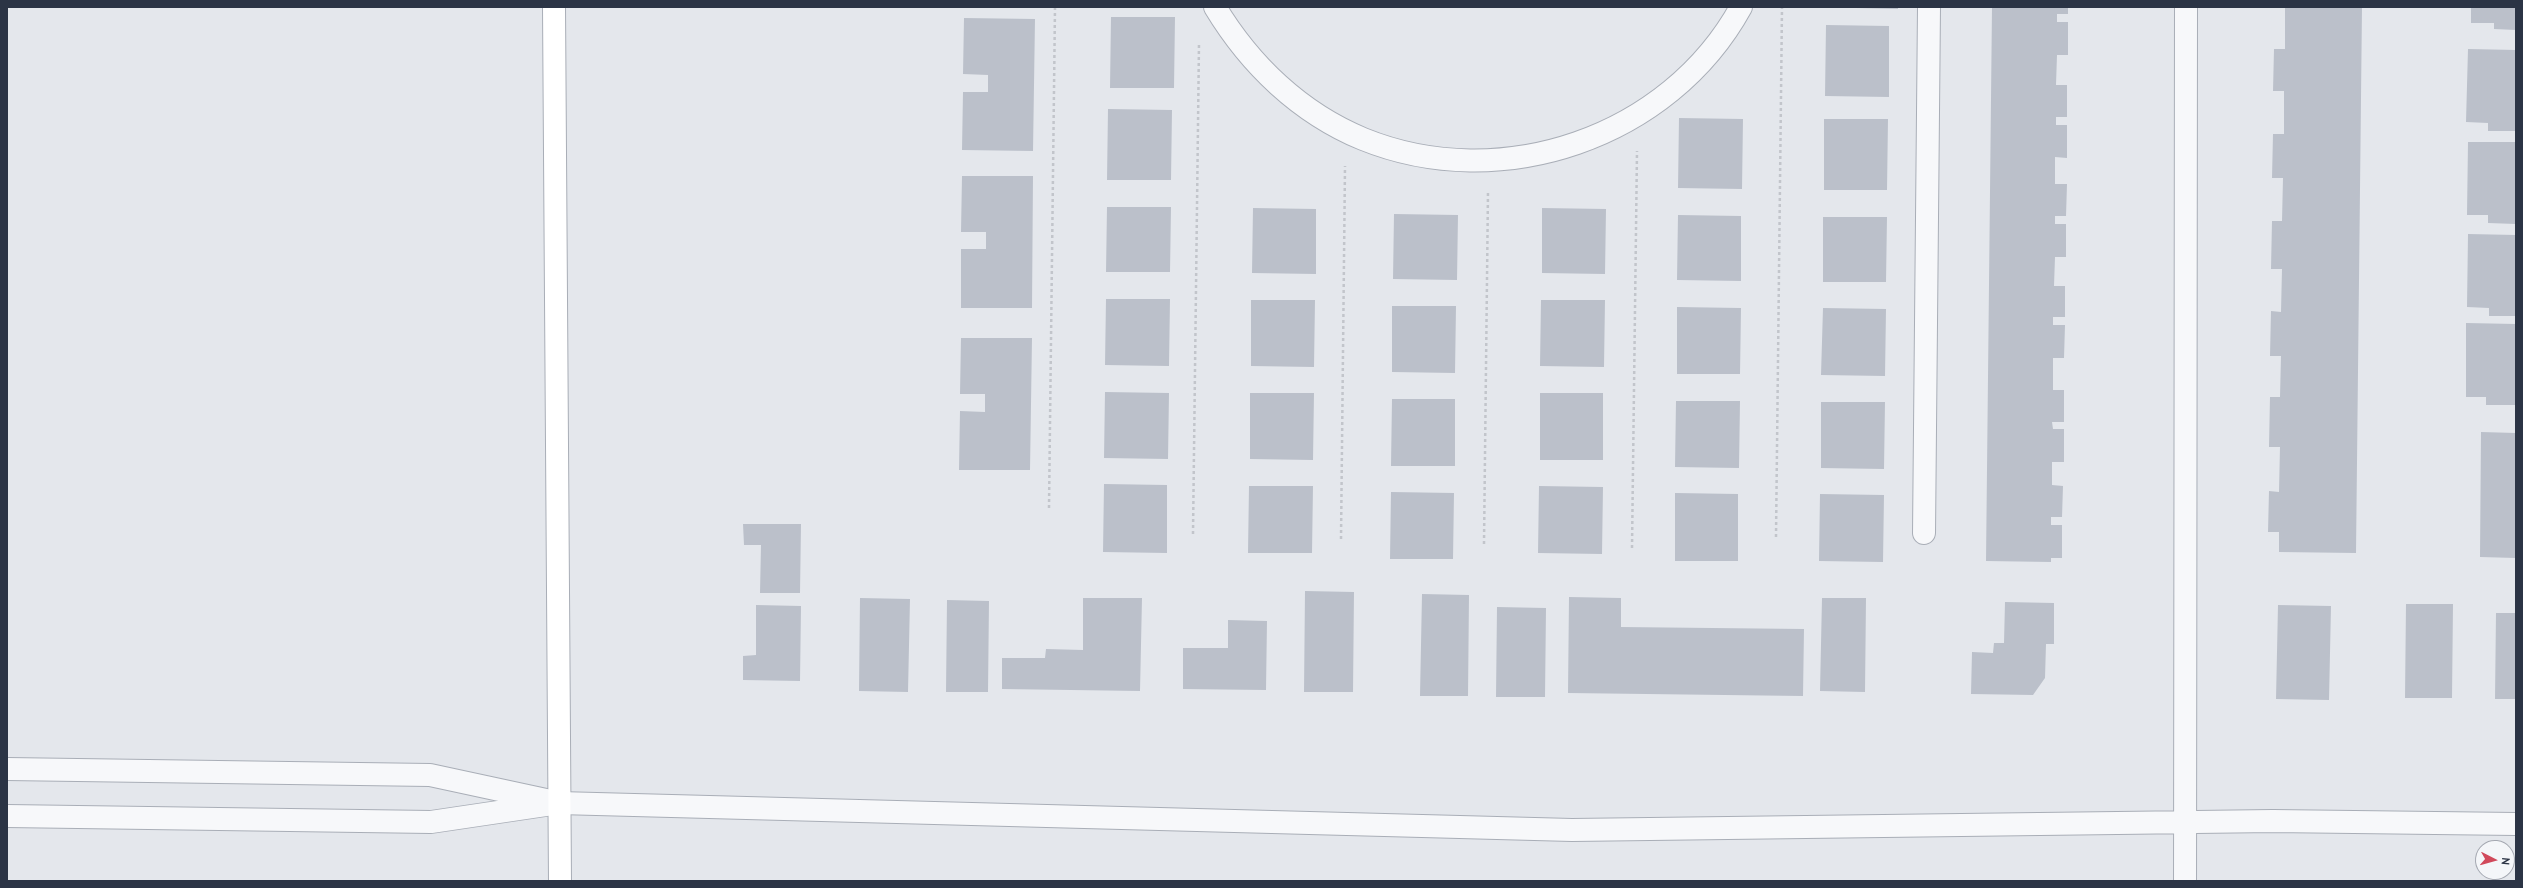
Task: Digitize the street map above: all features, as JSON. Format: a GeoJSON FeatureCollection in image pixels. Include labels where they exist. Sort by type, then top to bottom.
{"type":"FeatureCollection","features":[{"type":"Feature","properties":{"kind":"main road"},"geometry":{"type":"LineString","coordinates":[[554,7],[560,881]]}},
{"type":"Feature","properties":{"kind":"street"},"geometry":{"type":"LineString","coordinates":[[1215,7],[1231,34],[1258,67],[1290,95],[1325,119],[1363,138],[1403,152],[1446,159],[1488,161],[1530,156],[1571,146],[1609,130],[1637,114],[1679,84],[1703,59],[1733,20],[1741,7]]}},
{"type":"Feature","properties":{"kind":"street"},"geometry":{"type":"LineString","coordinates":[[1924,533],[1929,7]]}},
{"type":"Feature","properties":{"kind":"street"},"geometry":{"type":"LineString","coordinates":[[2184,881],[2186,7]]}},
{"type":"Feature","properties":{"kind":"street"},"geometry":{"type":"LineString","coordinates":[[7,769],[430,775],[559,802],[1572,830],[2185,822],[2516,824]]}},
{"type":"Feature","properties":{"kind":"street"},"geometry":{"type":"LineString","coordinates":[[7,816],[431,822],[559,802]]}},
{"type":"Feature","properties":{"kind":"path"},"geometry":{"type":"LineString","coordinates":[[1049,508],[1055,7]]}},
{"type":"Feature","properties":{"kind":"path"},"geometry":{"type":"LineString","coordinates":[[1776,537],[1782,7]]}},
{"type":"Feature","properties":{"kind":"path"},"geometry":{"type":"LineString","coordinates":[[1194,534],[1199,37]]}},
{"type":"Feature","properties":{"kind":"path"},"geometry":{"type":"LineString","coordinates":[[1632,548],[1637,114]]}},
{"type":"Feature","properties":{"kind":"path"},"geometry":{"type":"LineString","coordinates":[[1341,539],[1346,130]]}},
{"type":"Feature","properties":{"kind":"path"},"geometry":{"type":"LineString","coordinates":[[1484,544],[1488,161]]}},
{"type":"Feature","properties":{"kind":"building"},"geometry":{"type":"Polygon","coordinates":[[[1814,7],[1898,7],[1898,9],[1814,7]]]}},
{"type":"Feature","properties":{"kind":"building"},"geometry":{"type":"Polygon","coordinates":[[[1992,7],[2068,7],[2068,14],[2057,14],[2057,22],[2068,22],[2068,55],[2057,55],[2056,85],[2067,85],[2067,117],[2056,117],[2056,125],[2067,125],[2067,158],[2055,157],[2055,184],[2067,184],[2066,216],[2055,216],[2055,224],[2066,224],[2066,257],[2055,257],[2054,286],[2065,286],[2065,317],[2053,317],[2053,325],[2065,325],[2064,358],[2053,358],[2053,390],[2064,390],[2064,422],[2052,422],[2053,429],[2064,429],[2064,462],[2052,462],[2052,485],[2063,486],[2062,517],[2051,517],[2051,525],[2062,525],[2062,558],[2051,558],[2051,562],[1986,561],[1992,7]]]}},
{"type":"Feature","properties":{"kind":"building"},"geometry":{"type":"Polygon","coordinates":[[[2285,7],[2362,7],[2356,553],[2279,552],[2279,532],[2268,532],[2269,491],[2279,492],[2280,447],[2269,447],[2270,397],[2280,397],[2281,356],[2270,356],[2271,311],[2281,312],[2282,269],[2271,269],[2272,221],[2282,221],[2283,178],[2272,178],[2273,134],[2284,134],[2284,91],[2273,91],[2274,49],[2285,49],[2285,7]]]}},
{"type":"Feature","properties":{"kind":"building"},"geometry":{"type":"Polygon","coordinates":[[[2471,7],[2516,7],[2516,30],[2494,29],[2494,23],[2471,23],[2471,7]]]}},
{"type":"Feature","properties":{"kind":"building"},"geometry":{"type":"Polygon","coordinates":[[[1111,17],[1175,17],[1174,88],[1110,88],[1111,17]]]}},
{"type":"Feature","properties":{"kind":"building"},"geometry":{"type":"Polygon","coordinates":[[[964,18],[1035,19],[1033,151],[962,150],[963,92],[988,92],[988,75],[963,74],[964,18]]]}},
{"type":"Feature","properties":{"kind":"building"},"geometry":{"type":"Polygon","coordinates":[[[1826,25],[1889,26],[1889,97],[1825,96],[1826,25]]]}},
{"type":"Feature","properties":{"kind":"building"},"geometry":{"type":"Polygon","coordinates":[[[2468,49],[2516,50],[2516,131],[2488,131],[2488,123],[2466,122],[2468,49]]]}},
{"type":"Feature","properties":{"kind":"building"},"geometry":{"type":"Polygon","coordinates":[[[1108,109],[1172,110],[1171,180],[1107,180],[1108,109]]]}},
{"type":"Feature","properties":{"kind":"building"},"geometry":{"type":"Polygon","coordinates":[[[1679,118],[1743,119],[1742,189],[1678,188],[1679,118]]]}},
{"type":"Feature","properties":{"kind":"building"},"geometry":{"type":"Polygon","coordinates":[[[1824,119],[1888,119],[1887,190],[1824,190],[1824,119]]]}},
{"type":"Feature","properties":{"kind":"building"},"geometry":{"type":"Polygon","coordinates":[[[2468,142],[2516,142],[2516,224],[2488,223],[2488,215],[2467,215],[2468,142]]]}},
{"type":"Feature","properties":{"kind":"building"},"geometry":{"type":"Polygon","coordinates":[[[962,176],[1033,176],[1032,308],[961,308],[961,249],[986,249],[986,232],[961,232],[962,176]]]}},
{"type":"Feature","properties":{"kind":"building"},"geometry":{"type":"Polygon","coordinates":[[[1107,207],[1171,207],[1170,272],[1106,272],[1107,207]]]}},
{"type":"Feature","properties":{"kind":"building"},"geometry":{"type":"Polygon","coordinates":[[[1253,208],[1316,209],[1316,274],[1252,273],[1253,208]]]}},
{"type":"Feature","properties":{"kind":"building"},"geometry":{"type":"Polygon","coordinates":[[[1542,208],[1606,209],[1605,274],[1542,273],[1542,208]]]}},
{"type":"Feature","properties":{"kind":"building"},"geometry":{"type":"Polygon","coordinates":[[[1394,214],[1458,215],[1457,280],[1393,279],[1394,214]]]}},
{"type":"Feature","properties":{"kind":"building"},"geometry":{"type":"Polygon","coordinates":[[[1678,215],[1741,216],[1741,281],[1677,280],[1678,215]]]}},
{"type":"Feature","properties":{"kind":"building"},"geometry":{"type":"Polygon","coordinates":[[[1823,217],[1887,217],[1886,282],[1823,282],[1823,217]]]}},
{"type":"Feature","properties":{"kind":"building"},"geometry":{"type":"Polygon","coordinates":[[[2468,234],[2516,235],[2516,316],[2489,316],[2489,308],[2467,307],[2468,234]]]}},
{"type":"Feature","properties":{"kind":"building"},"geometry":{"type":"Polygon","coordinates":[[[1106,299],[1170,299],[1169,366],[1105,365],[1106,299]]]}},
{"type":"Feature","properties":{"kind":"building"},"geometry":{"type":"Polygon","coordinates":[[[1251,300],[1315,300],[1314,367],[1251,366],[1251,300]]]}},
{"type":"Feature","properties":{"kind":"building"},"geometry":{"type":"Polygon","coordinates":[[[1541,300],[1605,300],[1604,367],[1540,366],[1541,300]]]}},
{"type":"Feature","properties":{"kind":"building"},"geometry":{"type":"Polygon","coordinates":[[[1392,306],[1456,306],[1455,373],[1392,372],[1392,306]]]}},
{"type":"Feature","properties":{"kind":"building"},"geometry":{"type":"Polygon","coordinates":[[[1677,307],[1741,308],[1740,374],[1677,374],[1677,307]]]}},
{"type":"Feature","properties":{"kind":"building"},"geometry":{"type":"Polygon","coordinates":[[[1823,308],[1886,309],[1885,376],[1821,375],[1823,308]]]}},
{"type":"Feature","properties":{"kind":"building"},"geometry":{"type":"Polygon","coordinates":[[[2466,323],[2516,324],[2516,405],[2486,405],[2486,397],[2466,397],[2466,323]]]}},
{"type":"Feature","properties":{"kind":"building"},"geometry":{"type":"Polygon","coordinates":[[[961,338],[1032,338],[1030,470],[959,470],[960,411],[985,412],[985,394],[960,394],[961,338]]]}},
{"type":"Feature","properties":{"kind":"building"},"geometry":{"type":"Polygon","coordinates":[[[1105,392],[1169,393],[1168,459],[1104,458],[1105,392]]]}},
{"type":"Feature","properties":{"kind":"building"},"geometry":{"type":"Polygon","coordinates":[[[1250,393],[1314,393],[1313,460],[1250,459],[1250,393]]]}},
{"type":"Feature","properties":{"kind":"building"},"geometry":{"type":"Polygon","coordinates":[[[1540,393],[1603,393],[1603,460],[1540,460],[1540,393]]]}},
{"type":"Feature","properties":{"kind":"building"},"geometry":{"type":"Polygon","coordinates":[[[1392,399],[1455,399],[1455,466],[1391,466],[1392,399]]]}},
{"type":"Feature","properties":{"kind":"building"},"geometry":{"type":"Polygon","coordinates":[[[1676,401],[1740,401],[1739,468],[1675,467],[1676,401]]]}},
{"type":"Feature","properties":{"kind":"building"},"geometry":{"type":"Polygon","coordinates":[[[1821,402],[1885,402],[1884,469],[1821,468],[1821,402]]]}},
{"type":"Feature","properties":{"kind":"building"},"geometry":{"type":"Polygon","coordinates":[[[2481,432],[2516,433],[2516,558],[2480,557],[2481,432]]]}},
{"type":"Feature","properties":{"kind":"building"},"geometry":{"type":"Polygon","coordinates":[[[1104,484],[1167,485],[1167,553],[1103,552],[1104,484]]]}},
{"type":"Feature","properties":{"kind":"building"},"geometry":{"type":"Polygon","coordinates":[[[1249,486],[1313,486],[1312,553],[1248,553],[1249,486]]]}},
{"type":"Feature","properties":{"kind":"building"},"geometry":{"type":"Polygon","coordinates":[[[1539,486],[1603,487],[1602,554],[1538,553],[1539,486]]]}},
{"type":"Feature","properties":{"kind":"building"},"geometry":{"type":"Polygon","coordinates":[[[1391,492],[1454,493],[1453,559],[1390,559],[1391,492]]]}},
{"type":"Feature","properties":{"kind":"building"},"geometry":{"type":"Polygon","coordinates":[[[1675,493],[1738,494],[1738,561],[1675,561],[1675,493]]]}},
{"type":"Feature","properties":{"kind":"building"},"geometry":{"type":"Polygon","coordinates":[[[1820,494],[1884,495],[1883,562],[1819,561],[1820,494]]]}},
{"type":"Feature","properties":{"kind":"building"},"geometry":{"type":"Polygon","coordinates":[[[743,524],[801,524],[800,593],[760,593],[761,545],[744,545],[743,524]]]}},
{"type":"Feature","properties":{"kind":"building"},"geometry":{"type":"Polygon","coordinates":[[[1305,591],[1354,592],[1353,692],[1304,692],[1305,591]]]}},
{"type":"Feature","properties":{"kind":"building"},"geometry":{"type":"Polygon","coordinates":[[[1422,594],[1469,595],[1468,696],[1420,696],[1422,594]]]}},
{"type":"Feature","properties":{"kind":"building"},"geometry":{"type":"Polygon","coordinates":[[[1569,597],[1621,598],[1621,627],[1804,629],[1803,696],[1568,693],[1569,597]]]}},
{"type":"Feature","properties":{"kind":"building"},"geometry":{"type":"Polygon","coordinates":[[[860,598],[910,599],[908,692],[859,691],[860,598]]]}},
{"type":"Feature","properties":{"kind":"building"},"geometry":{"type":"Polygon","coordinates":[[[1083,598],[1142,598],[1140,691],[1002,689],[1002,658],[1045,658],[1046,649],[1083,650],[1083,598]]]}},
{"type":"Feature","properties":{"kind":"building"},"geometry":{"type":"Polygon","coordinates":[[[1822,598],[1866,598],[1865,692],[1820,691],[1822,598]]]}},
{"type":"Feature","properties":{"kind":"building"},"geometry":{"type":"Polygon","coordinates":[[[947,600],[989,601],[988,692],[946,692],[947,600]]]}},
{"type":"Feature","properties":{"kind":"building"},"geometry":{"type":"Polygon","coordinates":[[[2005,602],[2054,603],[2054,644],[2046,644],[2045,678],[2033,695],[1971,694],[1972,652],[1993,653],[1994,643],[2004,643],[2005,602]]]}},
{"type":"Feature","properties":{"kind":"building"},"geometry":{"type":"Polygon","coordinates":[[[2406,604],[2453,604],[2452,698],[2405,698],[2406,604]]]}},
{"type":"Feature","properties":{"kind":"building"},"geometry":{"type":"Polygon","coordinates":[[[756,605],[801,606],[800,681],[743,680],[743,656],[756,655],[756,605]]]}},
{"type":"Feature","properties":{"kind":"building"},"geometry":{"type":"Polygon","coordinates":[[[2278,605],[2331,606],[2329,700],[2276,699],[2278,605]]]}},
{"type":"Feature","properties":{"kind":"building"},"geometry":{"type":"Polygon","coordinates":[[[1497,607],[1546,608],[1545,697],[1496,697],[1497,607]]]}},
{"type":"Feature","properties":{"kind":"building"},"geometry":{"type":"Polygon","coordinates":[[[2496,613],[2516,613],[2516,699],[2495,699],[2496,613]]]}},
{"type":"Feature","properties":{"kind":"building"},"geometry":{"type":"Polygon","coordinates":[[[1228,620],[1267,621],[1266,690],[1183,689],[1183,648],[1228,648],[1228,620]]]}}]}
